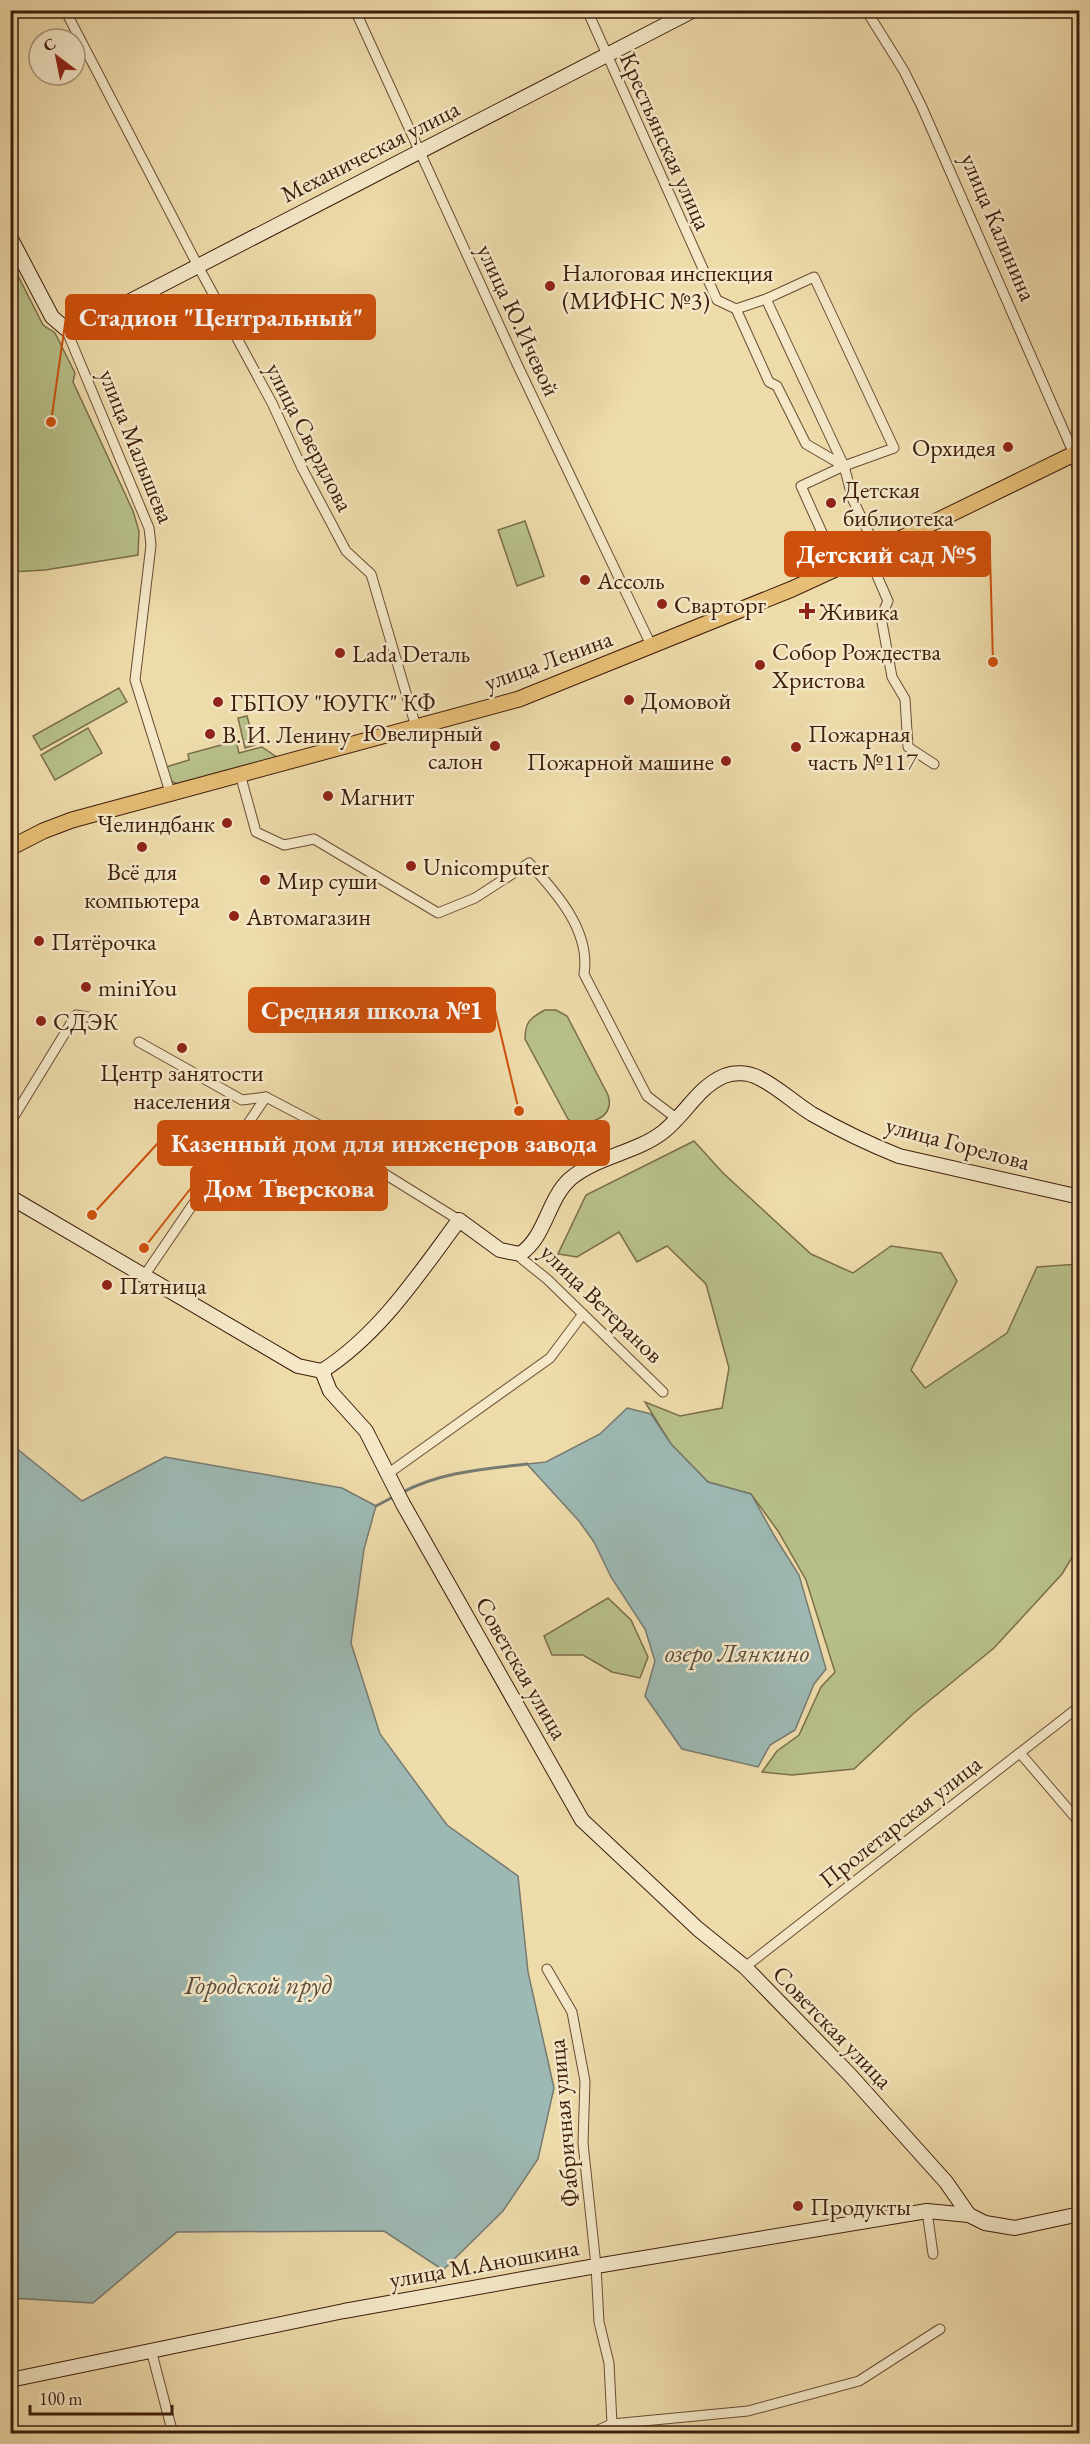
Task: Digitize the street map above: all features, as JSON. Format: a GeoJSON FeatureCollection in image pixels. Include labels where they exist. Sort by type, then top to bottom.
{"type":"FeatureCollection","features":[{"type":"Feature","properties":{"kind":"main road","name":"улица Ленина"},"geometry":{"type":"LineString","coordinates":[[10,848],[42,831],[72,820],[519,699],[873,553],[1078,457]]}},
{"type":"Feature","properties":{"kind":"street","name":"улица Свердлова"},"geometry":{"type":"LineString","coordinates":[[65,10],[272,403],[302,468],[346,551],[371,574],[416,727]]}},
{"type":"Feature","properties":{"kind":"street","name":"улица Ю.Ичевой"},"geometry":{"type":"LineString","coordinates":[[355,10],[517,364],[651,645]]}},
{"type":"Feature","properties":{"kind":"street","name":"Крестьянская улица"},"geometry":{"type":"LineString","coordinates":[[587,10],[717,300],[736,309],[769,382],[777,386],[806,444],[844,466]]}},
{"type":"Feature","properties":{"kind":"street","name":"Механическая улица"},"geometry":{"type":"LineString","coordinates":[[66,329],[78,328],[694,10]]}},
{"type":"Feature","properties":{"kind":"street","name":"улица Калинина"},"geometry":{"type":"LineString","coordinates":[[866,10],[904,71],[930,124],[1078,457]]}},
{"type":"Feature","properties":{"kind":"street","name":"улица Малышева"},"geometry":{"type":"LineString","coordinates":[[10,237],[52,317],[66,329],[149,528],[151,545],[135,680],[171,792]]}},
{"type":"Feature","properties":{"kind":"street"},"geometry":{"type":"LineString","coordinates":[[736,309],[766,299],[814,277],[894,448],[844,466],[801,486],[837,568]]}},
{"type":"Feature","properties":{"kind":"street"},"geometry":{"type":"LineString","coordinates":[[766,299],[844,466],[853,500],[873,553],[888,601],[881,617],[892,677],[905,699],[908,747],[934,764]]}},
{"type":"Feature","properties":{"kind":"street"},"geometry":{"type":"LineString","coordinates":[[240,774],[256,832],[284,845],[314,839],[438,913],[476,898],[529,863],[548,884],[582,938],[586,962],[584,974],[647,1095],[676,1118],[664,1131],[650,1140],[585,1168],[572,1177],[562,1187],[532,1243],[520,1254]]}},
{"type":"Feature","properties":{"kind":"street"},"geometry":{"type":"LineString","coordinates":[[10,1123],[76,1015],[99,1019]]}},
{"type":"Feature","properties":{"kind":"street","name":"улица Ветеранов"},"geometry":{"type":"LineString","coordinates":[[139,1042],[242,1100],[266,1097],[344,1138],[359,1158],[459,1220],[500,1250],[520,1254],[522,1259],[547,1279],[663,1392]]}},
{"type":"Feature","properties":{"kind":"street","name":"улица Горелова"},"geometry":{"type":"LineString","coordinates":[[676,1118],[707,1086],[736,1072],[758,1077],[811,1113],[899,1156],[1080,1197]]}},
{"type":"Feature","properties":{"kind":"street"},"geometry":{"type":"LineString","coordinates":[[144,1276],[266,1097]]}},
{"type":"Feature","properties":{"kind":"street"},"geometry":{"type":"LineString","coordinates":[[10,1197],[298,1366],[322,1371],[344,1357],[406,1292],[459,1220]]}},
{"type":"Feature","properties":{"kind":"street"},"geometry":{"type":"LineString","coordinates":[[388,1473],[550,1358],[583,1314]]}},
{"type":"Feature","properties":{"kind":"street","name":"Советская улица"},"geometry":{"type":"LineString","coordinates":[[322,1371],[330,1391],[366,1431],[403,1504],[582,1820],[698,1929],[746,1967],[850,2075],[946,2182],[969,2215]]}},
{"type":"Feature","properties":{"kind":"street","name":"Пролетарская улица"},"geometry":{"type":"LineString","coordinates":[[746,1967],[1080,1706]]}},
{"type":"Feature","properties":{"kind":"street"},"geometry":{"type":"LineString","coordinates":[[1020,1753],[1080,1823]]}},
{"type":"Feature","properties":{"kind":"street","name":"Фабричная улица"},"geometry":{"type":"LineString","coordinates":[[547,1969],[573,2012],[585,2081],[583,2143],[596,2266],[599,2322],[609,2363],[612,2424]]}},
{"type":"Feature","properties":{"kind":"street"},"geometry":{"type":"LineString","coordinates":[[927,2211],[933,2254]]}},
{"type":"Feature","properties":{"kind":"street","name":"улица М.Аношкина"},"geometry":{"type":"LineString","coordinates":[[10,2380],[344,2312],[596,2266],[927,2211],[969,2215],[985,2223],[1016,2228],[1080,2214]]}},
{"type":"Feature","properties":{"kind":"street"},"geometry":{"type":"LineString","coordinates":[[589,2433],[612,2424],[748,2411],[859,2381],[940,2329]]}},
{"type":"Feature","properties":{"kind":"street"},"geometry":{"type":"LineString","coordinates":[[151,2350],[173,2433]]}},
{"type":"Feature","properties":{"kind":"green space"},"geometry":{"type":"Polygon","coordinates":[[[10,260],[43,325],[55,333],[75,373],[73,382],[133,511],[139,531],[138,555],[45,570],[11,572],[10,260]]]}},
{"type":"Feature","properties":{"kind":"green space"},"geometry":{"type":"Polygon","coordinates":[[[525,521],[544,576],[517,586],[498,530],[525,521]]]}},
{"type":"Feature","properties":{"kind":"green space"},"geometry":{"type":"Polygon","coordinates":[[[119,688],[127,702],[41,750],[33,736],[119,688]]]}},
{"type":"Feature","properties":{"kind":"green space"},"geometry":{"type":"Polygon","coordinates":[[[247,716],[255,745],[245,748],[238,718],[247,716]]]}},
{"type":"Feature","properties":{"kind":"green space"},"geometry":{"type":"Polygon","coordinates":[[[88,728],[102,753],[55,780],[41,755],[88,728]]]}},
{"type":"Feature","properties":{"kind":"green space"},"geometry":{"type":"Polygon","coordinates":[[[236,741],[239,753],[262,747],[278,758],[177,784],[171,781],[166,767],[189,760],[188,754],[236,741]]]}},
{"type":"Feature","properties":{"kind":"green space"},"geometry":{"type":"Polygon","coordinates":[[[545,1010],[556,1010],[567,1016],[608,1095],[607,1111],[592,1122],[579,1123],[568,1119],[525,1039],[529,1021],[545,1010]]]}},
{"type":"Feature","properties":{"kind":"green space"},"geometry":{"type":"Polygon","coordinates":[[[694,1141],[723,1173],[811,1254],[853,1273],[891,1246],[941,1253],[957,1281],[911,1370],[925,1388],[1007,1333],[1037,1267],[1079,1264],[1079,1546],[1062,1574],[994,1648],[913,1714],[854,1769],[792,1775],[762,1772],[777,1751],[799,1735],[821,1687],[835,1672],[806,1580],[778,1531],[751,1494],[708,1482],[671,1444],[645,1402],[680,1416],[722,1408],[729,1368],[706,1284],[667,1246],[637,1262],[619,1232],[577,1257],[558,1254],[586,1195],[694,1141]]]}},
{"type":"Feature","properties":{"kind":"green space"},"geometry":{"type":"Polygon","coordinates":[[[608,1598],[631,1620],[648,1657],[640,1678],[612,1672],[583,1655],[552,1655],[544,1636],[608,1598]]]}},
{"type":"Feature","properties":{"kind":"water","name":"озеро Лянкино"},"geometry":{"type":"Polygon","coordinates":[[[627,1408],[651,1414],[671,1444],[708,1482],[751,1494],[799,1575],[826,1669],[814,1684],[795,1730],[770,1745],[758,1767],[682,1749],[645,1696],[655,1661],[645,1629],[611,1577],[594,1542],[579,1521],[527,1464],[546,1462],[600,1434],[627,1408]]]}},
{"type":"Feature","properties":{"kind":"water","name":"Городской пруд"},"geometry":{"type":"Polygon","coordinates":[[[11,1444],[82,1501],[165,1457],[342,1488],[376,1506],[364,1549],[351,1643],[380,1734],[447,1825],[518,1876],[528,1972],[554,2088],[538,2159],[503,2211],[443,2270],[384,2231],[177,2232],[93,2303],[11,2298],[11,1444]]]}},
{"type":"Feature","properties":{"kind":"waterway"},"geometry":{"type":"LineString","coordinates":[[401,1493],[447,1476],[527,1464]]}},
{"type":"Feature","properties":{"kind":"waterway"},"geometry":{"type":"LineString","coordinates":[[376,1506],[395,1496]]}},
{"type":"Feature","properties":{"kind":"place","name":"Налоговая инспекция (МИФНС №3)"},"geometry":{"type":"Point","coordinates":[550,286]}},
{"type":"Feature","properties":{"kind":"place","name":"Стадион \"Центральный\""},"geometry":{"type":"Point","coordinates":[51,422]}},
{"type":"Feature","properties":{"kind":"place","name":"Орхидея"},"geometry":{"type":"Point","coordinates":[1008,447]}},
{"type":"Feature","properties":{"kind":"place","name":"Детская библиотека"},"geometry":{"type":"Point","coordinates":[831,503]}},
{"type":"Feature","properties":{"kind":"place","name":"Ассоль"},"geometry":{"type":"Point","coordinates":[585,580]}},
{"type":"Feature","properties":{"kind":"place","name":"Сварторг"},"geometry":{"type":"Point","coordinates":[662,604]}},
{"type":"Feature","properties":{"kind":"place","name":"Живика"},"geometry":{"type":"Point","coordinates":[807,611]}},
{"type":"Feature","properties":{"kind":"place","name":"Lada Dеталь"},"geometry":{"type":"Point","coordinates":[340,653]}},
{"type":"Feature","properties":{"kind":"place","name":"Детский сад №5"},"geometry":{"type":"Point","coordinates":[993,662]}},
{"type":"Feature","properties":{"kind":"place","name":"Собор Рождества Христова"},"geometry":{"type":"Point","coordinates":[760,665]}},
{"type":"Feature","properties":{"kind":"place","name":"Домовой"},"geometry":{"type":"Point","coordinates":[629,700]}},
{"type":"Feature","properties":{"kind":"place","name":"ГБПОУ \"ЮУГК\" КФ"},"geometry":{"type":"Point","coordinates":[218,702]}},
{"type":"Feature","properties":{"kind":"place","name":"В. И. Ленину"},"geometry":{"type":"Point","coordinates":[210,734]}},
{"type":"Feature","properties":{"kind":"place","name":"Ювелирный салон"},"geometry":{"type":"Point","coordinates":[495,746]}},
{"type":"Feature","properties":{"kind":"place","name":"Пожарная часть №117"},"geometry":{"type":"Point","coordinates":[796,747]}},
{"type":"Feature","properties":{"kind":"place","name":"Пожарной машине"},"geometry":{"type":"Point","coordinates":[726,761]}},
{"type":"Feature","properties":{"kind":"place","name":"Магнит"},"geometry":{"type":"Point","coordinates":[328,796]}},
{"type":"Feature","properties":{"kind":"place","name":"Челиндбанк"},"geometry":{"type":"Point","coordinates":[227,823]}},
{"type":"Feature","properties":{"kind":"place","name":"Всё для компьютера"},"geometry":{"type":"Point","coordinates":[142,847]}},
{"type":"Feature","properties":{"kind":"place","name":"Unicomputer"},"geometry":{"type":"Point","coordinates":[411,866]}},
{"type":"Feature","properties":{"kind":"place","name":"Мир суши"},"geometry":{"type":"Point","coordinates":[265,880]}},
{"type":"Feature","properties":{"kind":"place","name":"Автомагазин"},"geometry":{"type":"Point","coordinates":[234,916]}},
{"type":"Feature","properties":{"kind":"place","name":"Пятёрочка"},"geometry":{"type":"Point","coordinates":[39,941]}},
{"type":"Feature","properties":{"kind":"place","name":"miniYou"},"geometry":{"type":"Point","coordinates":[86,987]}},
{"type":"Feature","properties":{"kind":"place","name":"СДЭК"},"geometry":{"type":"Point","coordinates":[41,1021]}},
{"type":"Feature","properties":{"kind":"place","name":"Центр занятости населения"},"geometry":{"type":"Point","coordinates":[182,1048]}},
{"type":"Feature","properties":{"kind":"place","name":"Средняя школа №1"},"geometry":{"type":"Point","coordinates":[519,1111]}},
{"type":"Feature","properties":{"kind":"place","name":"Казенный дом для инженеров завода"},"geometry":{"type":"Point","coordinates":[92,1215]}},
{"type":"Feature","properties":{"kind":"place","name":"Дом Тверскова"},"geometry":{"type":"Point","coordinates":[144,1248]}},
{"type":"Feature","properties":{"kind":"place","name":"Пятница"},"geometry":{"type":"Point","coordinates":[107,1285]}},
{"type":"Feature","properties":{"kind":"place","name":"Продукты"},"geometry":{"type":"Point","coordinates":[798,2206]}}]}
